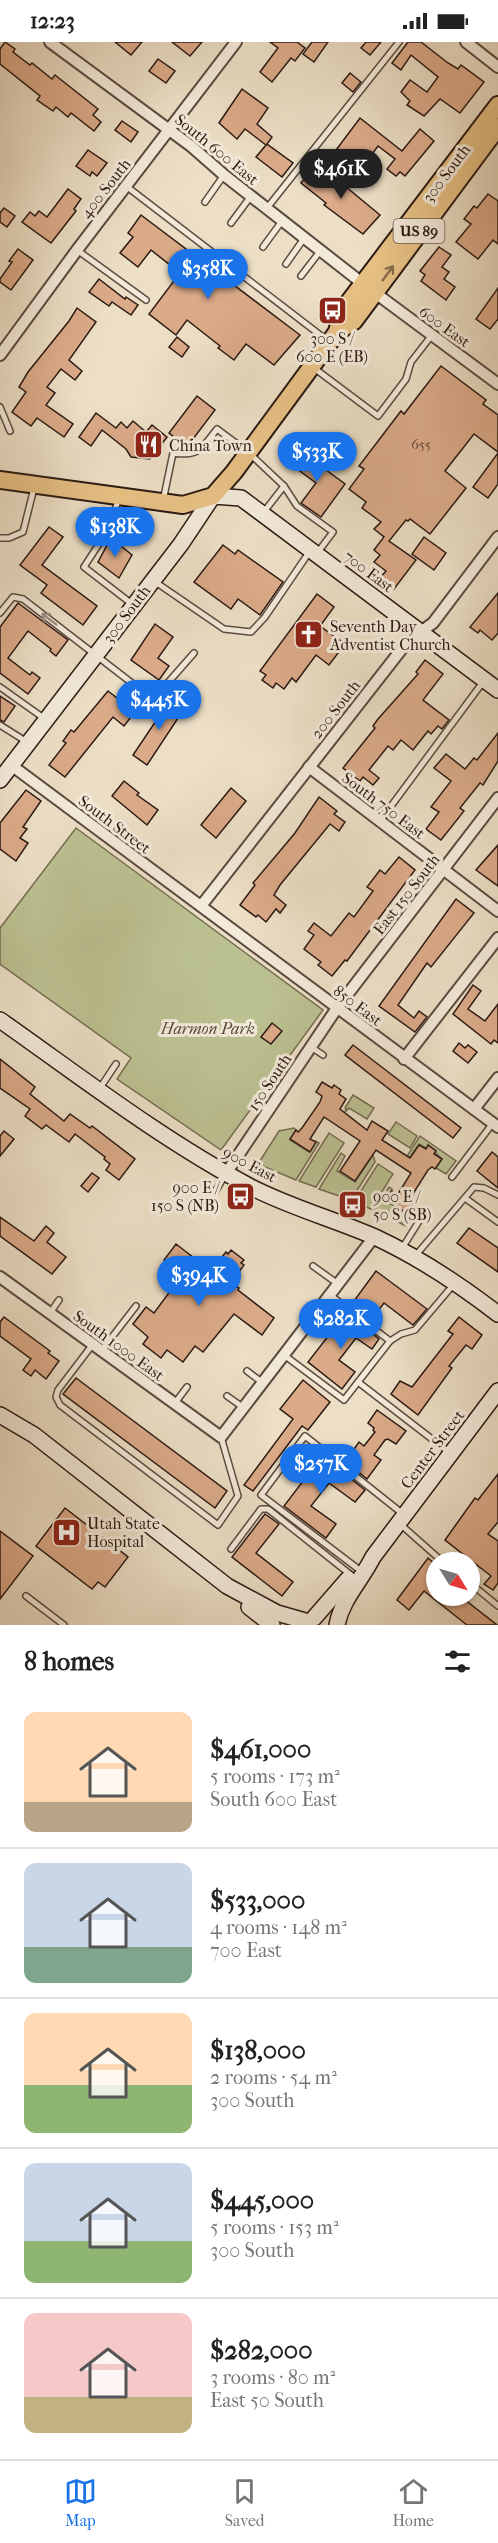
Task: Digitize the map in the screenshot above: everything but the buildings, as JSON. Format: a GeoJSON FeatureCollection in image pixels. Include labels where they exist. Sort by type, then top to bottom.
{"type":"FeatureCollection","features":[{"type":"Feature","properties":{"kind":"main road","name":"300 South"},"geometry":{"type":"LineString","coordinates":[[368,288],[498,105]]}},
{"type":"Feature","properties":{"kind":"main road","name":"300 South"},"geometry":{"type":"LineString","coordinates":[[213,496],[333,337],[342,311],[368,288],[498,127]]}},
{"type":"Feature","properties":{"kind":"main road"},"geometry":{"type":"LineString","coordinates":[[0,480],[183,505],[213,496]]}},
{"type":"Feature","properties":{"kind":"street","name":"South 600 East"},"geometry":{"type":"LineString","coordinates":[[50,42],[169,129],[368,288]]}},
{"type":"Feature","properties":{"kind":"street","name":"400 South"},"geometry":{"type":"LineString","coordinates":[[0,355],[76,250],[236,42]]}},
{"type":"Feature","properties":{"kind":"street"},"geometry":{"type":"LineString","coordinates":[[466,42],[498,67]]}},
{"type":"Feature","properties":{"kind":"street","name":"600 East"},"geometry":{"type":"LineString","coordinates":[[368,288],[498,384]]}},
{"type":"Feature","properties":{"kind":"street","name":"700 East"},"geometry":{"type":"LineString","coordinates":[[213,496],[241,498],[498,690]]}},
{"type":"Feature","properties":{"kind":"street","name":"300 South"},"geometry":{"type":"LineString","coordinates":[[0,780],[153,580],[213,496]]}},
{"type":"Feature","properties":{"kind":"street","name":"200 South"},"geometry":{"type":"LineString","coordinates":[[201,906],[408,641],[433,622],[496,543]]}},
{"type":"Feature","properties":{"kind":"street","name":"South Street"},"geometry":{"type":"LineString","coordinates":[[11,765],[201,906]]}},
{"type":"Feature","properties":{"kind":"street","name":"South 750 East"},"geometry":{"type":"LineString","coordinates":[[309,767],[498,911]]}},
{"type":"Feature","properties":{"kind":"street","name":"East 150 South"},"geometry":{"type":"LineString","coordinates":[[337,1008],[498,798]]}},
{"type":"Feature","properties":{"kind":"street","name":"850 East"},"geometry":{"type":"LineString","coordinates":[[201,906],[495,1125]]}},
{"type":"Feature","properties":{"kind":"street"},"geometry":{"type":"LineString","coordinates":[[404,1059],[498,938]]}},
{"type":"Feature","properties":{"kind":"street","name":"150 South"},"geometry":{"type":"LineString","coordinates":[[227,1172],[337,1008]]}},
{"type":"Feature","properties":{"kind":"street","name":"900 East"},"geometry":{"type":"LineString","coordinates":[[0,1020],[178,1145],[250,1186],[408,1253],[455,1282],[498,1314]]}},
{"type":"Feature","properties":{"kind":"street"},"geometry":{"type":"LineString","coordinates":[[474,1109],[498,1078]]}},
{"type":"Feature","properties":{"kind":"street"},"geometry":{"type":"LineString","coordinates":[[221,1437],[374,1237]]}},
{"type":"Feature","properties":{"kind":"street","name":"South 1000 East"},"geometry":{"type":"LineString","coordinates":[[0,1277],[221,1437]]}},
{"type":"Feature","properties":{"kind":"street","name":"Center Street"},"geometry":{"type":"LineString","coordinates":[[335,1625],[346,1598],[365,1573],[373,1557],[498,1391]]}},
{"type":"Feature","properties":{"kind":"street"},"geometry":{"type":"LineString","coordinates":[[0,1415],[34,1435],[227,1586],[272,1625]]}},
{"type":"Feature","properties":{"kind":"street","name":"Center Street"},"geometry":{"type":"LineString","coordinates":[[306,1621],[354,1572],[373,1557]]}},
{"type":"Feature","properties":{"kind":"street"},"geometry":{"type":"LineString","coordinates":[[227,1586],[277,1613],[306,1621],[327,1620],[335,1625]]}},
{"type":"Feature","properties":{"kind":"lane"},"geometry":{"type":"LineString","coordinates":[[267,208],[399,42]]}},
{"type":"Feature","properties":{"kind":"lane"},"geometry":{"type":"LineString","coordinates":[[205,202],[224,175]]}},
{"type":"Feature","properties":{"kind":"lane"},"geometry":{"type":"LineString","coordinates":[[126,185],[333,337]]}},
{"type":"Feature","properties":{"kind":"lane"},"geometry":{"type":"LineString","coordinates":[[231,223],[251,196]]}},
{"type":"Feature","properties":{"kind":"lane"},"geometry":{"type":"LineString","coordinates":[[263,247],[283,220]]}},
{"type":"Feature","properties":{"kind":"lane"},"geometry":{"type":"LineString","coordinates":[[286,264],[305,237]]}},
{"type":"Feature","properties":{"kind":"lane"},"geometry":{"type":"LineString","coordinates":[[76,250],[146,300]]}},
{"type":"Feature","properties":{"kind":"lane"},"geometry":{"type":"LineString","coordinates":[[301,276],[321,250]]}},
{"type":"Feature","properties":{"kind":"lane"},"geometry":{"type":"LineString","coordinates":[[311,366],[378,416],[406,379],[411,362],[432,335]]}},
{"type":"Feature","properties":{"kind":"lane"},"geometry":{"type":"LineString","coordinates":[[0,407],[10,431]]}},
{"type":"Feature","properties":{"kind":"lane"},"geometry":{"type":"LineString","coordinates":[[153,580],[224,629],[251,632],[265,618],[314,552],[333,532],[297,506],[284,486],[248,452],[217,429],[201,450],[189,456],[173,453],[163,502]]}},
{"type":"Feature","properties":{"kind":"lane"},"geometry":{"type":"LineString","coordinates":[[0,538],[9,538],[23,532],[35,486]]}},
{"type":"Feature","properties":{"kind":"lane"},"geometry":{"type":"LineString","coordinates":[[262,514],[284,486]]}},
{"type":"Feature","properties":{"kind":"lane"},"geometry":{"type":"LineString","coordinates":[[119,497],[108,530],[84,567],[134,605]]}},
{"type":"Feature","properties":{"kind":"lane"},"geometry":{"type":"LineString","coordinates":[[0,613],[13,597],[23,599],[150,697],[165,686],[194,653]]}},
{"type":"Feature","properties":{"kind":"lane"},"geometry":{"type":"LineString","coordinates":[[380,821],[485,680]]}},
{"type":"Feature","properties":{"kind":"lane"},"geometry":{"type":"LineString","coordinates":[[0,687],[46,720]]}},
{"type":"Feature","properties":{"kind":"lane"},"geometry":{"type":"LineString","coordinates":[[0,725],[28,743]]}},
{"type":"Feature","properties":{"kind":"lane"},"geometry":{"type":"LineString","coordinates":[[311,1047],[323,1055]]}},
{"type":"Feature","properties":{"kind":"lane"},"geometry":{"type":"LineString","coordinates":[[99,1090],[116,1064]]}},
{"type":"Feature","properties":{"kind":"lane"},"geometry":{"type":"LineString","coordinates":[[452,1177],[495,1125]]}},
{"type":"Feature","properties":{"kind":"lane"},"geometry":{"type":"LineString","coordinates":[[208,1204],[227,1172]]}},
{"type":"Feature","properties":{"kind":"lane"},"geometry":{"type":"LineString","coordinates":[[408,1253],[474,1187],[484,1188],[498,1195]]}},
{"type":"Feature","properties":{"kind":"lane"},"geometry":{"type":"LineString","coordinates":[[465,1198],[498,1222]]}},
{"type":"Feature","properties":{"kind":"lane"},"geometry":{"type":"LineString","coordinates":[[408,1253],[421,1218]]}},
{"type":"Feature","properties":{"kind":"lane"},"geometry":{"type":"LineString","coordinates":[[313,1266],[338,1284]]}},
{"type":"Feature","properties":{"kind":"lane"},"geometry":{"type":"LineString","coordinates":[[284,1355],[344,1400],[390,1341],[401,1334],[415,1330],[455,1282]]}},
{"type":"Feature","properties":{"kind":"lane"},"geometry":{"type":"LineString","coordinates":[[330,1295],[390,1341]]}},
{"type":"Feature","properties":{"kind":"lane"},"geometry":{"type":"LineString","coordinates":[[50,1313],[59,1300]]}},
{"type":"Feature","properties":{"kind":"lane"},"geometry":{"type":"LineString","coordinates":[[136,1306],[58,1390],[56,1397],[60,1405],[218,1525],[238,1496],[221,1437]]}},
{"type":"Feature","properties":{"kind":"lane"},"geometry":{"type":"LineString","coordinates":[[247,1371],[263,1383]]}},
{"type":"Feature","properties":{"kind":"lane"},"geometry":{"type":"LineString","coordinates":[[358,1382],[451,1454]]}},
{"type":"Feature","properties":{"kind":"lane"},"geometry":{"type":"LineString","coordinates":[[175,1404],[187,1388]]}},
{"type":"Feature","properties":{"kind":"lane"},"geometry":{"type":"LineString","coordinates":[[227,1396],[244,1408]]}},
{"type":"Feature","properties":{"kind":"lane"},"geometry":{"type":"LineString","coordinates":[[354,1572],[261,1495],[305,1436],[402,1519],[434,1552]]}},
{"type":"Feature","properties":{"kind":"lane"},"geometry":{"type":"LineString","coordinates":[[231,1549],[261,1509],[267,1509],[354,1572]]}},
{"type":"Feature","properties":{"kind":"lane"},"geometry":{"type":"LineString","coordinates":[[480,1591],[498,1606]]}},
{"type":"Feature","properties":{"kind":"lane"},"geometry":{"type":"LineString","coordinates":[[26,1596],[64,1625]]}},
{"type":"Feature","properties":{"kind":"green space","name":"Harmon Park"},"geometry":{"type":"Polygon","coordinates":[[[76,828],[323,1010],[221,1150],[117,1079],[131,1058],[0,964],[0,928],[76,828]]]}},
{"type":"Feature","properties":{"kind":"green space"},"geometry":{"type":"Polygon","coordinates":[[[353,1095],[374,1108],[367,1119],[349,1108],[345,1112],[353,1095]]]}},
{"type":"Feature","properties":{"kind":"green space"},"geometry":{"type":"Polygon","coordinates":[[[396,1122],[417,1136],[410,1148],[388,1134],[396,1122]]]}},
{"type":"Feature","properties":{"kind":"green space"},"geometry":{"type":"Polygon","coordinates":[[[294,1128],[296,1130],[290,1140],[309,1152],[315,1141],[319,1143],[296,1180],[258,1164],[279,1131],[294,1128]]]}},
{"type":"Feature","properties":{"kind":"green space"},"geometry":{"type":"Polygon","coordinates":[[[329,1133],[344,1143],[316,1187],[299,1181],[329,1133]]]}},
{"type":"Feature","properties":{"kind":"green space"},"geometry":{"type":"Polygon","coordinates":[[[420,1136],[456,1161],[446,1174],[436,1168],[442,1159],[429,1146],[426,1148],[419,1144],[410,1157],[407,1156],[420,1136]]]}},
{"type":"Feature","properties":{"kind":"green space"},"geometry":{"type":"Polygon","coordinates":[[[341,1153],[345,1156],[337,1171],[355,1182],[373,1155],[375,1162],[351,1200],[319,1189],[341,1153]]]}},
{"type":"Feature","properties":{"kind":"green space"},"geometry":{"type":"Polygon","coordinates":[[[378,1164],[393,1174],[371,1209],[354,1202],[378,1164]]]}},
{"type":"Feature","properties":{"kind":"green space"},"geometry":{"type":"Polygon","coordinates":[[[389,1187],[392,1189],[386,1201],[406,1213],[413,1204],[416,1212],[406,1226],[374,1210],[389,1187]]]}},
{"type":"Feature","properties":{"kind":"place","name":"300 S / 600 E (EB)"},"geometry":{"type":"Point","coordinates":[332,310]}},
{"type":"Feature","properties":{"kind":"place","name":"China Town"},"geometry":{"type":"Point","coordinates":[148,445]}},
{"type":"Feature","properties":{"kind":"place","name":"Seventh Day Adventist Church"},"geometry":{"type":"Point","coordinates":[309,635]}},
{"type":"Feature","properties":{"kind":"place","name":"900 E / 150 S (NB)"},"geometry":{"type":"Point","coordinates":[240,1196]}},
{"type":"Feature","properties":{"kind":"place","name":"900 E / 50 S (SB)"},"geometry":{"type":"Point","coordinates":[352,1205]}},
{"type":"Feature","properties":{"kind":"place","name":"Utah State Hospital"},"geometry":{"type":"Point","coordinates":[66,1532]}}]}
